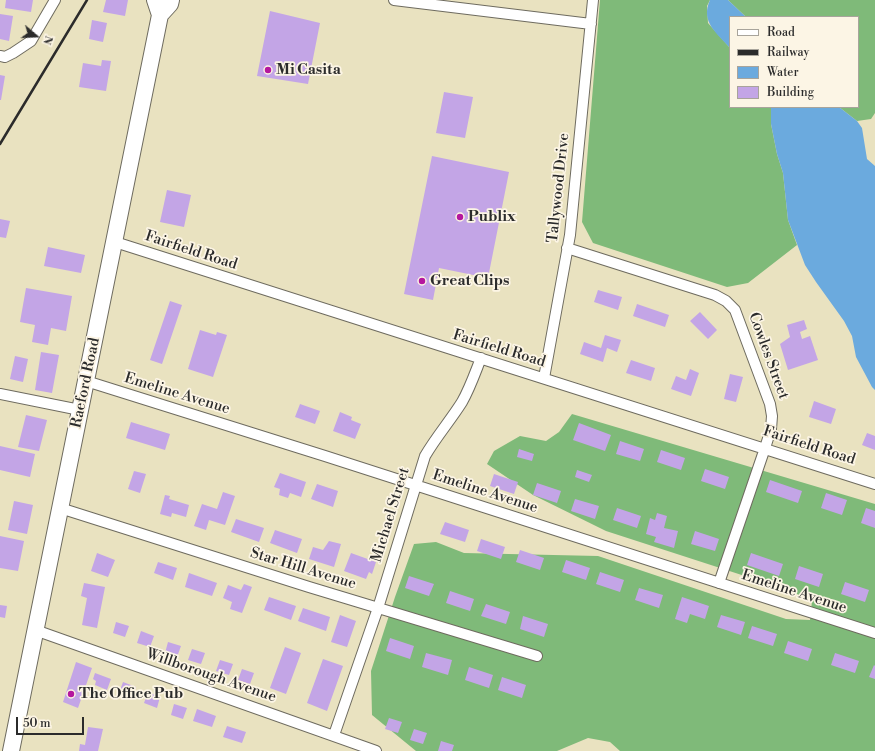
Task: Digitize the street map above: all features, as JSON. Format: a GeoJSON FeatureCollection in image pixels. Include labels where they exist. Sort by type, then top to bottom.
{"type":"FeatureCollection","features":[{"type":"Feature","properties":{"kind":"main road","name":"Raeford Road"},"geometry":{"type":"LineString","coordinates":[[11,751],[160,15],[155,0]]}},
{"type":"Feature","properties":{"kind":"main road","name":"Raeford Road"},"geometry":{"type":"LineString","coordinates":[[160,15],[170,4],[171,0]]}},
{"type":"Feature","properties":{"kind":"street"},"geometry":{"type":"LineString","coordinates":[[0,56],[5,57],[31,41],[55,0]]}},
{"type":"Feature","properties":{"kind":"street"},"geometry":{"type":"LineString","coordinates":[[394,0],[591,24]]}},
{"type":"Feature","properties":{"kind":"street","name":"Tallywood Drive"},"geometry":{"type":"LineString","coordinates":[[544,378],[567,248],[594,0]]}},
{"type":"Feature","properties":{"kind":"street","name":"Fairfield Road"},"geometry":{"type":"LineString","coordinates":[[115,242],[875,484]]}},
{"type":"Feature","properties":{"kind":"street","name":"Cowles Street"},"geometry":{"type":"LineString","coordinates":[[567,248],[716,295],[726,301],[735,310],[770,404],[772,416],[771,429],[765,448],[719,583]]}},
{"type":"Feature","properties":{"kind":"street","name":"Michael Street"},"geometry":{"type":"LineString","coordinates":[[334,735],[378,608],[417,486],[425,456],[463,400],[472,383],[480,358]]}},
{"type":"Feature","properties":{"kind":"street","name":"Emeline Avenue"},"geometry":{"type":"LineString","coordinates":[[86,381],[875,633]]}},
{"type":"Feature","properties":{"kind":"street"},"geometry":{"type":"LineString","coordinates":[[0,394],[80,410]]}},
{"type":"Feature","properties":{"kind":"street","name":"Star Hill Avenue"},"geometry":{"type":"LineString","coordinates":[[60,508],[378,608],[537,656]]}},
{"type":"Feature","properties":{"kind":"street","name":"Willborough Avenue"},"geometry":{"type":"LineString","coordinates":[[35,630],[376,751]]}},
{"type":"Feature","properties":{"kind":"green space"},"geometry":{"type":"Polygon","coordinates":[[[600,0],[710,0],[707,6],[708,23],[729,47],[729,108],[771,108],[771,124],[777,154],[783,173],[788,220],[797,245],[748,283],[727,287],[593,243],[582,222],[600,0]]]}},
{"type":"Feature","properties":{"kind":"green space"},"geometry":{"type":"Polygon","coordinates":[[[728,0],[875,0],[875,113],[871,119],[857,121],[840,108],[859,108],[859,16],[745,16],[728,0]]]}},
{"type":"Feature","properties":{"kind":"green space"},"geometry":{"type":"Polygon","coordinates":[[[572,414],[875,504],[875,751],[620,751],[610,742],[588,738],[557,751],[416,751],[372,715],[371,671],[414,544],[436,542],[464,553],[598,556],[786,619],[810,620],[812,601],[788,590],[606,531],[533,495],[487,464],[494,451],[520,436],[546,441],[559,432],[572,414]]]}},
{"type":"Feature","properties":{"kind":"water"},"geometry":{"type":"Polygon","coordinates":[[[710,0],[728,0],[745,16],[729,16],[729,47],[711,27],[707,15],[707,8],[710,0]]]}},
{"type":"Feature","properties":{"kind":"water"},"geometry":{"type":"Polygon","coordinates":[[[771,108],[840,108],[857,121],[862,128],[867,159],[875,166],[875,390],[856,357],[852,336],[844,321],[805,265],[788,220],[783,173],[777,154],[771,124],[771,108]]]}},
{"type":"Feature","properties":{"kind":"building"},"geometry":{"type":"Polygon","coordinates":[[[6,0],[33,0],[31,12],[5,8],[6,0]]]}},
{"type":"Feature","properties":{"kind":"building"},"geometry":{"type":"Polygon","coordinates":[[[106,0],[128,0],[125,16],[103,12],[106,0]]]}},
{"type":"Feature","properties":{"kind":"building"},"geometry":{"type":"Polygon","coordinates":[[[270,11],[320,23],[308,84],[257,76],[270,11]]]}},
{"type":"Feature","properties":{"kind":"building"},"geometry":{"type":"Polygon","coordinates":[[[0,14],[13,16],[9,41],[0,39],[0,14]]]}},
{"type":"Feature","properties":{"kind":"building"},"geometry":{"type":"Polygon","coordinates":[[[92,20],[107,23],[103,42],[89,39],[92,20]]]}},
{"type":"Feature","properties":{"kind":"building"},"geometry":{"type":"Polygon","coordinates":[[[102,60],[111,61],[106,91],[79,87],[83,63],[101,66],[102,60]]]}},
{"type":"Feature","properties":{"kind":"building"},"geometry":{"type":"Polygon","coordinates":[[[0,75],[5,76],[1,100],[0,100],[0,75]]]}},
{"type":"Feature","properties":{"kind":"building"},"geometry":{"type":"Polygon","coordinates":[[[444,92],[473,97],[465,138],[436,133],[444,92]]]}},
{"type":"Feature","properties":{"kind":"building","name":"Publix"},"geometry":{"type":"Polygon","coordinates":[[[432,156],[509,172],[488,278],[439,268],[433,300],[404,294],[432,156]]]}},
{"type":"Feature","properties":{"kind":"building"},"geometry":{"type":"Polygon","coordinates":[[[167,190],[191,195],[184,227],[160,222],[167,190]]]}},
{"type":"Feature","properties":{"kind":"building"},"geometry":{"type":"Polygon","coordinates":[[[0,219],[10,221],[6,238],[0,237],[0,219]]]}},
{"type":"Feature","properties":{"kind":"building"},"geometry":{"type":"Polygon","coordinates":[[[48,247],[85,255],[81,273],[44,266],[48,247]]]}},
{"type":"Feature","properties":{"kind":"building"},"geometry":{"type":"Polygon","coordinates":[[[26,288],[72,296],[66,331],[51,328],[48,345],[32,342],[35,325],[20,322],[26,288]]]}},
{"type":"Feature","properties":{"kind":"building"},"geometry":{"type":"Polygon","coordinates":[[[598,290],[622,297],[618,310],[594,302],[598,290]]]}},
{"type":"Feature","properties":{"kind":"building"},"geometry":{"type":"Polygon","coordinates":[[[170,301],[182,305],[162,364],[150,360],[170,301]]]}},
{"type":"Feature","properties":{"kind":"building"},"geometry":{"type":"Polygon","coordinates":[[[637,304],[669,315],[665,327],[633,316],[637,304]]]}},
{"type":"Feature","properties":{"kind":"building"},"geometry":{"type":"Polygon","coordinates":[[[700,312],[717,330],[708,339],[690,321],[700,312]]]}},
{"type":"Feature","properties":{"kind":"building"},"geometry":{"type":"Polygon","coordinates":[[[804,320],[807,329],[800,332],[802,339],[810,336],[818,360],[788,370],[780,344],[790,337],[787,325],[804,320]]]}},
{"type":"Feature","properties":{"kind":"building"},"geometry":{"type":"Polygon","coordinates":[[[200,330],[216,335],[217,332],[227,335],[213,377],[188,369],[200,330]]]}},
{"type":"Feature","properties":{"kind":"building"},"geometry":{"type":"Polygon","coordinates":[[[605,335],[621,340],[617,352],[607,348],[603,362],[580,354],[584,342],[601,348],[605,335]]]}},
{"type":"Feature","properties":{"kind":"building"},"geometry":{"type":"Polygon","coordinates":[[[41,352],[59,355],[52,393],[35,390],[41,352]]]}},
{"type":"Feature","properties":{"kind":"building"},"geometry":{"type":"Polygon","coordinates":[[[15,356],[28,359],[23,382],[10,379],[15,356]]]}},
{"type":"Feature","properties":{"kind":"building"},"geometry":{"type":"Polygon","coordinates":[[[631,360],[655,368],[651,381],[626,373],[631,360]]]}},
{"type":"Feature","properties":{"kind":"building"},"geometry":{"type":"Polygon","coordinates":[[[690,369],[699,373],[691,396],[671,389],[676,376],[686,380],[690,369]]]}},
{"type":"Feature","properties":{"kind":"building"},"geometry":{"type":"Polygon","coordinates":[[[730,374],[743,377],[736,402],[724,399],[730,374]]]}},
{"type":"Feature","properties":{"kind":"building"},"geometry":{"type":"Polygon","coordinates":[[[814,401],[836,409],[831,424],[809,417],[814,401]]]}},
{"type":"Feature","properties":{"kind":"building"},"geometry":{"type":"Polygon","coordinates":[[[300,404],[320,411],[315,424],[295,417],[300,404]]]}},
{"type":"Feature","properties":{"kind":"building"},"geometry":{"type":"Polygon","coordinates":[[[340,412],[352,417],[351,420],[361,424],[355,439],[333,431],[340,412]]]}},
{"type":"Feature","properties":{"kind":"building"},"geometry":{"type":"Polygon","coordinates":[[[26,415],[47,420],[39,451],[18,447],[26,415]]]}},
{"type":"Feature","properties":{"kind":"building"},"geometry":{"type":"Polygon","coordinates":[[[131,422],[170,434],[165,450],[126,438],[131,422]]]}},
{"type":"Feature","properties":{"kind":"building"},"geometry":{"type":"Polygon","coordinates":[[[579,423],[611,435],[605,451],[573,440],[579,423]]]}},
{"type":"Feature","properties":{"kind":"building"},"geometry":{"type":"Polygon","coordinates":[[[867,433],[875,436],[875,450],[862,445],[867,433]]]}},
{"type":"Feature","properties":{"kind":"building"},"geometry":{"type":"Polygon","coordinates":[[[620,441],[644,449],[640,461],[616,454],[620,441]]]}},
{"type":"Feature","properties":{"kind":"building"},"geometry":{"type":"Polygon","coordinates":[[[0,446],[35,454],[30,477],[0,470],[0,446]]]}},
{"type":"Feature","properties":{"kind":"building"},"geometry":{"type":"Polygon","coordinates":[[[519,449],[534,454],[532,461],[517,457],[519,449]]]}},
{"type":"Feature","properties":{"kind":"building"},"geometry":{"type":"Polygon","coordinates":[[[661,450],[685,458],[681,470],[657,462],[661,450]]]}},
{"type":"Feature","properties":{"kind":"building"},"geometry":{"type":"Polygon","coordinates":[[[705,469],[729,477],[725,489],[701,481],[705,469]]]}},
{"type":"Feature","properties":{"kind":"building"},"geometry":{"type":"Polygon","coordinates":[[[577,470],[592,475],[589,482],[575,477],[577,470]]]}},
{"type":"Feature","properties":{"kind":"building"},"geometry":{"type":"Polygon","coordinates":[[[134,471],[146,474],[140,493],[128,489],[134,471]]]}},
{"type":"Feature","properties":{"kind":"building"},"geometry":{"type":"Polygon","coordinates":[[[280,473],[306,482],[301,497],[290,493],[288,498],[279,495],[280,489],[274,487],[280,473]]]}},
{"type":"Feature","properties":{"kind":"building"},"geometry":{"type":"Polygon","coordinates":[[[494,474],[518,482],[514,494],[490,486],[494,474]]]}},
{"type":"Feature","properties":{"kind":"building"},"geometry":{"type":"Polygon","coordinates":[[[770,480],[802,491],[798,503],[766,492],[770,480]]]}},
{"type":"Feature","properties":{"kind":"building"},"geometry":{"type":"Polygon","coordinates":[[[537,483],[561,491],[557,503],[533,495],[537,483]]]}},
{"type":"Feature","properties":{"kind":"building"},"geometry":{"type":"Polygon","coordinates":[[[317,484],[338,491],[333,507],[311,499],[317,484]]]}},
{"type":"Feature","properties":{"kind":"building"},"geometry":{"type":"Polygon","coordinates":[[[223,492],[235,496],[225,525],[209,520],[206,530],[194,526],[202,504],[217,509],[223,492]]]}},
{"type":"Feature","properties":{"kind":"building"},"geometry":{"type":"Polygon","coordinates":[[[826,493],[847,500],[842,515],[821,508],[826,493]]]}},
{"type":"Feature","properties":{"kind":"building"},"geometry":{"type":"Polygon","coordinates":[[[165,495],[170,496],[169,499],[189,505],[186,517],[172,513],[171,517],[160,514],[165,495]]]}},
{"type":"Feature","properties":{"kind":"building"},"geometry":{"type":"Polygon","coordinates":[[[575,499],[599,506],[595,519],[571,511],[575,499]]]}},
{"type":"Feature","properties":{"kind":"building"},"geometry":{"type":"Polygon","coordinates":[[[14,501],[33,505],[27,534],[8,530],[14,501]]]}},
{"type":"Feature","properties":{"kind":"building"},"geometry":{"type":"Polygon","coordinates":[[[617,508],[641,516],[637,528],[613,520],[617,508]]]}},
{"type":"Feature","properties":{"kind":"building"},"geometry":{"type":"Polygon","coordinates":[[[866,508],[875,511],[875,528],[861,523],[866,508]]]}},
{"type":"Feature","properties":{"kind":"building"},"geometry":{"type":"Polygon","coordinates":[[[657,513],[667,516],[664,528],[678,531],[674,548],[654,542],[656,537],[646,534],[650,518],[655,520],[657,513]]]}},
{"type":"Feature","properties":{"kind":"building"},"geometry":{"type":"Polygon","coordinates":[[[236,519],[264,528],[259,542],[231,532],[236,519]]]}},
{"type":"Feature","properties":{"kind":"building"},"geometry":{"type":"Polygon","coordinates":[[[445,522],[469,530],[465,542],[440,534],[445,522]]]}},
{"type":"Feature","properties":{"kind":"building"},"geometry":{"type":"Polygon","coordinates":[[[275,530],[302,539],[297,553],[270,543],[275,530]]]}},
{"type":"Feature","properties":{"kind":"building"},"geometry":{"type":"Polygon","coordinates":[[[695,531],[719,539],[715,551],[691,544],[695,531]]]}},
{"type":"Feature","properties":{"kind":"building"},"geometry":{"type":"Polygon","coordinates":[[[0,536],[24,541],[18,571],[0,568],[0,536]]]}},
{"type":"Feature","properties":{"kind":"building"},"geometry":{"type":"Polygon","coordinates":[[[481,539],[505,547],[501,559],[477,551],[481,539]]]}},
{"type":"Feature","properties":{"kind":"building"},"geometry":{"type":"Polygon","coordinates":[[[329,541],[341,544],[334,567],[309,559],[313,547],[323,550],[329,541]]]}},
{"type":"Feature","properties":{"kind":"building"},"geometry":{"type":"Polygon","coordinates":[[[520,550],[544,558],[540,570],[516,562],[520,550]]]}},
{"type":"Feature","properties":{"kind":"building"},"geometry":{"type":"Polygon","coordinates":[[[97,553],[115,560],[108,577],[91,571],[97,553]]]}},
{"type":"Feature","properties":{"kind":"building"},"geometry":{"type":"Polygon","coordinates":[[[351,553],[376,562],[372,574],[369,572],[366,579],[344,571],[351,553]]]}},
{"type":"Feature","properties":{"kind":"building"},"geometry":{"type":"Polygon","coordinates":[[[751,553],[783,564],[779,576],[747,565],[751,553]]]}},
{"type":"Feature","properties":{"kind":"building"},"geometry":{"type":"Polygon","coordinates":[[[566,560],[590,568],[586,580],[562,572],[566,560]]]}},
{"type":"Feature","properties":{"kind":"building"},"geometry":{"type":"Polygon","coordinates":[[[158,562],[177,568],[173,580],[154,573],[158,562]]]}},
{"type":"Feature","properties":{"kind":"building"},"geometry":{"type":"Polygon","coordinates":[[[799,566],[823,574],[819,587],[795,579],[799,566]]]}},
{"type":"Feature","properties":{"kind":"building"},"geometry":{"type":"Polygon","coordinates":[[[600,572],[624,580],[620,592],[596,584],[600,572]]]}},
{"type":"Feature","properties":{"kind":"building"},"geometry":{"type":"Polygon","coordinates":[[[189,573],[217,583],[212,596],[185,587],[189,573]]]}},
{"type":"Feature","properties":{"kind":"building"},"geometry":{"type":"Polygon","coordinates":[[[409,576],[434,584],[429,596],[405,588],[409,576]]]}},
{"type":"Feature","properties":{"kind":"building"},"geometry":{"type":"Polygon","coordinates":[[[845,582],[869,590],[865,602],[841,594],[845,582]]]}},
{"type":"Feature","properties":{"kind":"building"},"geometry":{"type":"Polygon","coordinates":[[[84,583],[105,587],[97,628],[82,625],[87,598],[81,596],[84,583]]]}},
{"type":"Feature","properties":{"kind":"building"},"geometry":{"type":"Polygon","coordinates":[[[244,584],[252,587],[242,613],[230,609],[232,602],[223,598],[228,585],[241,590],[244,584]]]}},
{"type":"Feature","properties":{"kind":"building"},"geometry":{"type":"Polygon","coordinates":[[[639,588],[663,595],[659,608],[635,600],[639,588]]]}},
{"type":"Feature","properties":{"kind":"building"},"geometry":{"type":"Polygon","coordinates":[[[450,591],[474,599],[470,611],[446,603],[450,591]]]}},
{"type":"Feature","properties":{"kind":"building"},"geometry":{"type":"Polygon","coordinates":[[[269,597],[296,606],[291,620],[264,610],[269,597]]]}},
{"type":"Feature","properties":{"kind":"building"},"geometry":{"type":"Polygon","coordinates":[[[682,597],[709,606],[705,619],[690,614],[687,623],[675,619],[682,597]]]}},
{"type":"Feature","properties":{"kind":"building"},"geometry":{"type":"Polygon","coordinates":[[[486,604],[510,612],[506,624],[481,616],[486,604]]]}},
{"type":"Feature","properties":{"kind":"building"},"geometry":{"type":"Polygon","coordinates":[[[0,605],[7,606],[5,618],[0,617],[0,605]]]}},
{"type":"Feature","properties":{"kind":"building"},"geometry":{"type":"Polygon","coordinates":[[[303,608],[330,617],[326,631],[298,621],[303,608]]]}},
{"type":"Feature","properties":{"kind":"building"},"geometry":{"type":"Polygon","coordinates":[[[340,615],[356,621],[347,647],[331,642],[340,615]]]}},
{"type":"Feature","properties":{"kind":"building"},"geometry":{"type":"Polygon","coordinates":[[[721,615],[745,622],[741,635],[717,627],[721,615]]]}},
{"type":"Feature","properties":{"kind":"building"},"geometry":{"type":"Polygon","coordinates":[[[523,616],[548,624],[544,637],[520,629],[523,616]]]}},
{"type":"Feature","properties":{"kind":"building"},"geometry":{"type":"Polygon","coordinates":[[[116,622],[129,626],[125,637],[113,633],[116,622]]]}},
{"type":"Feature","properties":{"kind":"building"},"geometry":{"type":"Polygon","coordinates":[[[752,626],[777,634],[773,646],[748,638],[752,626]]]}},
{"type":"Feature","properties":{"kind":"building"},"geometry":{"type":"Polygon","coordinates":[[[141,631],[154,636],[150,647],[137,643],[141,631]]]}},
{"type":"Feature","properties":{"kind":"building"},"geometry":{"type":"Polygon","coordinates":[[[390,638],[414,646],[410,659],[386,651],[390,638]]]}},
{"type":"Feature","properties":{"kind":"building"},"geometry":{"type":"Polygon","coordinates":[[[788,641],[812,649],[808,661],[784,653],[788,641]]]}},
{"type":"Feature","properties":{"kind":"building"},"geometry":{"type":"Polygon","coordinates":[[[168,642],[181,646],[177,657],[165,653],[168,642]]]}},
{"type":"Feature","properties":{"kind":"building"},"geometry":{"type":"Polygon","coordinates":[[[285,647],[301,653],[286,694],[270,688],[285,647]]]}},
{"type":"Feature","properties":{"kind":"building"},"geometry":{"type":"Polygon","coordinates":[[[192,649],[205,653],[201,664],[188,660],[192,649]]]}},
{"type":"Feature","properties":{"kind":"building"},"geometry":{"type":"Polygon","coordinates":[[[426,653],[452,660],[448,675],[422,667],[426,653]]]}},
{"type":"Feature","properties":{"kind":"building"},"geometry":{"type":"Polygon","coordinates":[[[835,653],[859,661],[855,673],[831,665],[835,653]]]}},
{"type":"Feature","properties":{"kind":"building"},"geometry":{"type":"Polygon","coordinates":[[[323,659],[343,666],[327,711],[307,703],[323,659]]]}},
{"type":"Feature","properties":{"kind":"building"},"geometry":{"type":"Polygon","coordinates":[[[220,660],[233,664],[229,675],[216,671],[220,660]]]}},
{"type":"Feature","properties":{"kind":"building"},"geometry":{"type":"Polygon","coordinates":[[[76,662],[92,668],[78,708],[63,702],[76,662]]]}},
{"type":"Feature","properties":{"kind":"building"},"geometry":{"type":"Polygon","coordinates":[[[874,665],[875,666],[875,679],[869,677],[874,665]]]}},
{"type":"Feature","properties":{"kind":"building"},"geometry":{"type":"Polygon","coordinates":[[[469,667],[493,675],[489,688],[465,680],[469,667]]]}},
{"type":"Feature","properties":{"kind":"building"},"geometry":{"type":"Polygon","coordinates":[[[242,669],[254,673],[250,684],[238,680],[242,669]]]}},
{"type":"Feature","properties":{"kind":"building"},"geometry":{"type":"Polygon","coordinates":[[[95,673],[111,679],[107,690],[95,685],[96,681],[93,679],[95,673]]]}},
{"type":"Feature","properties":{"kind":"building"},"geometry":{"type":"Polygon","coordinates":[[[502,677],[526,685],[522,698],[498,690],[502,677]]]}},
{"type":"Feature","properties":{"kind":"building"},"geometry":{"type":"Polygon","coordinates":[[[123,682],[136,687],[132,698],[119,693],[123,682]]]}},
{"type":"Feature","properties":{"kind":"building"},"geometry":{"type":"Polygon","coordinates":[[[148,692],[160,697],[157,708],[144,703],[148,692]]]}},
{"type":"Feature","properties":{"kind":"building"},"geometry":{"type":"Polygon","coordinates":[[[174,704],[187,708],[183,719],[171,715],[174,704]]]}},
{"type":"Feature","properties":{"kind":"building"},"geometry":{"type":"Polygon","coordinates":[[[197,709],[216,716],[212,727],[193,721],[197,709]]]}},
{"type":"Feature","properties":{"kind":"building"},"geometry":{"type":"Polygon","coordinates":[[[389,718],[402,722],[398,733],[385,729],[389,718]]]}},
{"type":"Feature","properties":{"kind":"building"},"geometry":{"type":"Polygon","coordinates":[[[227,726],[246,732],[242,743],[223,737],[227,726]]]}},
{"type":"Feature","properties":{"kind":"building"},"geometry":{"type":"Polygon","coordinates":[[[88,727],[103,729],[98,751],[79,751],[80,744],[85,745],[88,727]]]}},
{"type":"Feature","properties":{"kind":"building"},"geometry":{"type":"Polygon","coordinates":[[[414,729],[427,733],[423,744],[410,740],[414,729]]]}},
{"type":"Feature","properties":{"kind":"building"},"geometry":{"type":"Polygon","coordinates":[[[441,741],[454,745],[452,751],[438,751],[441,741]]]}},
{"type":"Feature","properties":{"kind":"railway"},"geometry":{"type":"LineString","coordinates":[[0,144],[87,0]]}},
{"type":"Feature","properties":{"kind":"place","name":"Mi Casita"},"geometry":{"type":"Point","coordinates":[268,70]}},
{"type":"Feature","properties":{"kind":"place","name":"Publix"},"geometry":{"type":"Point","coordinates":[460,217]}},
{"type":"Feature","properties":{"kind":"place","name":"Great Clips"},"geometry":{"type":"Point","coordinates":[422,281]}},
{"type":"Feature","properties":{"kind":"place","name":"The Office Pub"},"geometry":{"type":"Point","coordinates":[71,694]}}]}
